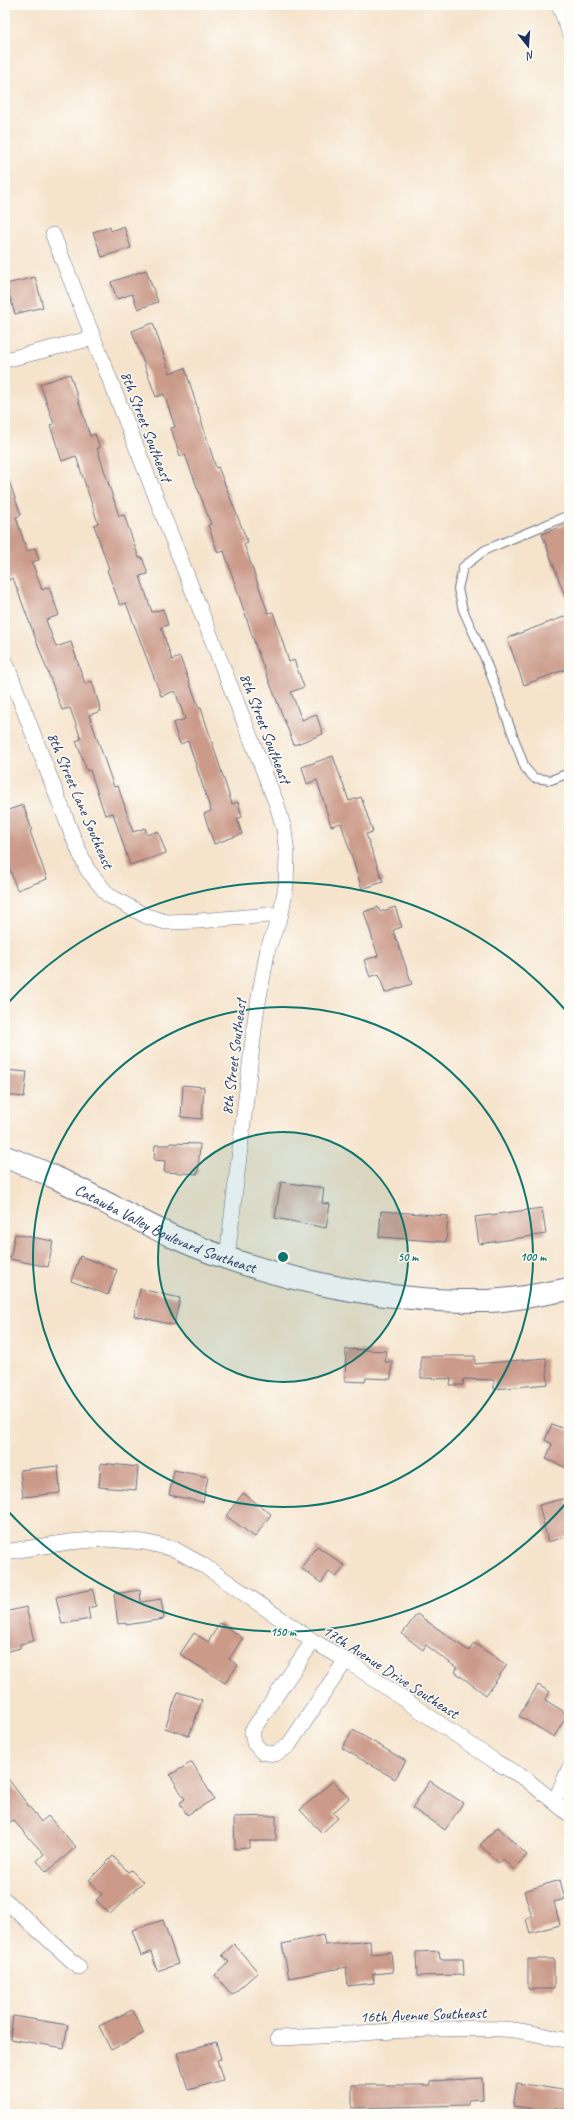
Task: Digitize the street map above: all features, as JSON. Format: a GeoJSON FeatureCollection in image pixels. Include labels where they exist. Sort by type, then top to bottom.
{"type":"FeatureCollection","features":[{"type":"Feature","properties":{"kind":"street"},"geometry":{"type":"LineString","coordinates":[[559,5],[569,32]]}},
{"type":"Feature","properties":{"kind":"street","name":"8th Street Southeast"},"geometry":{"type":"LineString","coordinates":[[53,235],[277,805],[284,830],[287,855],[286,885],[280,914],[268,948],[256,1014],[227,1258]]}},
{"type":"Feature","properties":{"kind":"street"},"geometry":{"type":"LineString","coordinates":[[5,360],[93,338]]}},
{"type":"Feature","properties":{"kind":"street","name":"8th Street Lane Southeast"},"geometry":{"type":"LineString","coordinates":[[5,661],[73,837],[88,868],[108,895],[146,916],[166,922],[199,922],[280,914]]}},
{"type":"Feature","properties":{"kind":"street","name":"Catawba Valley Boulevard Southeast"},"geometry":{"type":"LineString","coordinates":[[5,1157],[28,1165],[61,1180],[174,1237],[227,1258],[265,1270],[362,1292],[407,1297],[489,1300],[520,1298],[569,1289]]}},
{"type":"Feature","properties":{"kind":"street","name":"17th Avenue Drive Southeast"},"geometry":{"type":"LineString","coordinates":[[5,1552],[69,1542],[106,1539],[144,1542],[174,1549],[203,1565],[313,1641],[346,1660],[496,1762],[526,1780],[555,1801],[569,1814]]}},
{"type":"Feature","properties":{"kind":"street"},"geometry":{"type":"LineString","coordinates":[[313,1641],[252,1731],[254,1743],[262,1752],[275,1754],[288,1746],[346,1660]]}},
{"type":"Feature","properties":{"kind":"street"},"geometry":{"type":"LineString","coordinates":[[555,1801],[569,1770]]}},
{"type":"Feature","properties":{"kind":"street"},"geometry":{"type":"LineString","coordinates":[[5,1900],[79,1967]]}},
{"type":"Feature","properties":{"kind":"street","name":"16th Avenue Southeast"},"geometry":{"type":"LineString","coordinates":[[278,2038],[341,2036],[405,2029],[504,2029],[569,2041]]}},
{"type":"Feature","properties":{"kind":"lane"},"geometry":{"type":"LineString","coordinates":[[569,515],[485,550],[463,567],[458,589],[463,610],[484,656],[525,768],[534,778],[551,780],[569,773]]}},
{"type":"Feature","properties":{"kind":"building"},"geometry":{"type":"Polygon","coordinates":[[[124,226],[131,248],[102,257],[93,232],[110,227],[111,231],[124,226]]]}},
{"type":"Feature","properties":{"kind":"building"},"geometry":{"type":"Polygon","coordinates":[[[146,270],[158,302],[138,309],[132,294],[117,299],[111,282],[146,270]]]}},
{"type":"Feature","properties":{"kind":"building"},"geometry":{"type":"Polygon","coordinates":[[[35,277],[43,307],[15,314],[6,284],[35,277]]]}},
{"type":"Feature","properties":{"kind":"building"},"geometry":{"type":"Polygon","coordinates":[[[153,323],[170,373],[185,368],[216,468],[218,467],[248,543],[244,544],[268,613],[273,612],[289,662],[294,660],[304,687],[291,692],[302,720],[316,714],[323,734],[294,745],[257,650],[224,551],[218,553],[208,525],[211,524],[185,455],[180,456],[171,428],[175,427],[164,394],[156,397],[132,331],[153,323]]]}},
{"type":"Feature","properties":{"kind":"building"},"geometry":{"type":"Polygon","coordinates":[[[70,374],[90,436],[95,434],[100,448],[97,448],[119,516],[124,515],[139,558],[142,557],[148,574],[140,576],[152,612],[163,609],[168,625],[161,627],[172,660],[180,657],[199,708],[201,708],[232,804],[238,802],[242,817],[237,819],[242,834],[214,844],[204,814],[211,811],[188,741],[180,744],[173,723],[185,719],[175,691],[161,696],[126,603],[120,605],[107,570],[109,569],[94,525],[98,523],[76,456],[62,461],[50,425],[54,424],[40,384],[70,374]]]}},
{"type":"Feature","properties":{"kind":"building"},"geometry":{"type":"Polygon","coordinates":[[[7,475],[21,515],[16,517],[27,551],[35,548],[39,560],[32,562],[42,590],[49,587],[59,615],[46,620],[56,647],[71,642],[85,684],[92,681],[101,711],[89,715],[114,787],[118,786],[133,832],[145,828],[147,835],[158,831],[166,853],[130,865],[113,813],[105,815],[90,770],[87,771],[76,741],[81,739],[70,708],[62,710],[13,578],[9,580],[5,568],[5,476],[7,475]]]}},
{"type":"Feature","properties":{"kind":"building"},"geometry":{"type":"Polygon","coordinates":[[[569,523],[569,603],[568,604],[542,534],[569,523]]]}},
{"type":"Feature","properties":{"kind":"building"},"geometry":{"type":"Polygon","coordinates":[[[569,615],[569,668],[524,685],[507,638],[569,615]]]}},
{"type":"Feature","properties":{"kind":"building"},"geometry":{"type":"Polygon","coordinates":[[[333,756],[349,801],[361,797],[373,832],[366,834],[383,882],[362,889],[341,823],[331,826],[317,780],[307,784],[302,767],[333,756]]]}},
{"type":"Feature","properties":{"kind":"building"},"geometry":{"type":"Polygon","coordinates":[[[23,805],[32,830],[30,831],[47,879],[17,890],[5,856],[5,811],[23,805]]]}},
{"type":"Feature","properties":{"kind":"building"},"geometry":{"type":"Polygon","coordinates":[[[378,907],[380,912],[395,907],[402,927],[393,930],[412,984],[385,993],[379,974],[370,977],[364,960],[378,956],[364,912],[378,907]]]}},
{"type":"Feature","properties":{"kind":"building"},"geometry":{"type":"Polygon","coordinates":[[[5,1070],[27,1072],[24,1097],[5,1095],[5,1070]]]}},
{"type":"Feature","properties":{"kind":"building"},"geometry":{"type":"Polygon","coordinates":[[[183,1085],[204,1087],[202,1119],[181,1117],[183,1085]]]}},
{"type":"Feature","properties":{"kind":"building"},"geometry":{"type":"Polygon","coordinates":[[[170,1143],[200,1144],[198,1174],[164,1172],[165,1161],[154,1160],[155,1145],[170,1145],[170,1143]]]}},
{"type":"Feature","properties":{"kind":"building"},"geometry":{"type":"Polygon","coordinates":[[[281,1182],[324,1188],[322,1203],[330,1204],[326,1228],[275,1218],[281,1182]]]}},
{"type":"Feature","properties":{"kind":"building"},"geometry":{"type":"Polygon","coordinates":[[[542,1208],[546,1234],[479,1244],[475,1217],[542,1208]]]}},
{"type":"Feature","properties":{"kind":"building"},"geometry":{"type":"Polygon","coordinates":[[[381,1211],[448,1216],[446,1242],[379,1237],[381,1211]]]}},
{"type":"Feature","properties":{"kind":"building"},"geometry":{"type":"Polygon","coordinates":[[[15,1234],[53,1241],[48,1267],[10,1259],[15,1234]]]}},
{"type":"Feature","properties":{"kind":"building"},"geometry":{"type":"Polygon","coordinates":[[[80,1256],[117,1270],[108,1295],[71,1281],[80,1256]]]}},
{"type":"Feature","properties":{"kind":"building"},"geometry":{"type":"Polygon","coordinates":[[[140,1289],[180,1298],[174,1325],[134,1316],[140,1289]]]}},
{"type":"Feature","properties":{"kind":"building"},"geometry":{"type":"Polygon","coordinates":[[[346,1349],[386,1351],[385,1362],[392,1362],[391,1379],[366,1378],[365,1382],[345,1381],[346,1349]]]}},
{"type":"Feature","properties":{"kind":"building"},"geometry":{"type":"Polygon","coordinates":[[[421,1356],[475,1356],[475,1364],[546,1358],[548,1384],[494,1389],[494,1380],[464,1379],[463,1385],[450,1385],[451,1379],[421,1378],[421,1356]]]}},
{"type":"Feature","properties":{"kind":"building"},"geometry":{"type":"Polygon","coordinates":[[[552,1424],[569,1431],[569,1469],[546,1459],[552,1444],[545,1440],[552,1424]]]}},
{"type":"Feature","properties":{"kind":"building"},"geometry":{"type":"Polygon","coordinates":[[[101,1463],[138,1467],[136,1490],[99,1487],[101,1463]]]}},
{"type":"Feature","properties":{"kind":"building"},"geometry":{"type":"Polygon","coordinates":[[[58,1466],[60,1493],[23,1497],[20,1470],[58,1466]]]}},
{"type":"Feature","properties":{"kind":"building"},"geometry":{"type":"Polygon","coordinates":[[[174,1470],[208,1477],[203,1502],[169,1495],[174,1470]]]}},
{"type":"Feature","properties":{"kind":"building"},"geometry":{"type":"Polygon","coordinates":[[[243,1493],[271,1514],[255,1537],[226,1516],[243,1493]]]}},
{"type":"Feature","properties":{"kind":"building"},"geometry":{"type":"Polygon","coordinates":[[[566,1498],[569,1511],[569,1536],[548,1542],[539,1505],[566,1498]]]}},
{"type":"Feature","properties":{"kind":"building"},"geometry":{"type":"Polygon","coordinates":[[[317,1546],[345,1566],[336,1577],[329,1572],[321,1583],[301,1568],[317,1546]]]}},
{"type":"Feature","properties":{"kind":"building"},"geometry":{"type":"Polygon","coordinates":[[[93,1589],[96,1606],[88,1608],[90,1619],[62,1624],[56,1597],[93,1589]]]}},
{"type":"Feature","properties":{"kind":"building"},"geometry":{"type":"Polygon","coordinates":[[[140,1590],[141,1602],[161,1599],[164,1619],[126,1625],[126,1623],[118,1624],[114,1594],[140,1590]]]}},
{"type":"Feature","properties":{"kind":"building"},"geometry":{"type":"Polygon","coordinates":[[[26,1607],[34,1641],[20,1644],[20,1648],[5,1652],[5,1612],[26,1607]]]}},
{"type":"Feature","properties":{"kind":"building"},"geometry":{"type":"Polygon","coordinates":[[[417,1614],[469,1651],[474,1643],[507,1665],[486,1695],[455,1672],[457,1668],[426,1645],[423,1650],[402,1634],[417,1614]]]}},
{"type":"Feature","properties":{"kind":"building"},"geometry":{"type":"Polygon","coordinates":[[[220,1623],[243,1638],[229,1659],[238,1665],[225,1683],[180,1654],[194,1633],[208,1642],[220,1623]]]}},
{"type":"Feature","properties":{"kind":"building"},"geometry":{"type":"Polygon","coordinates":[[[538,1685],[550,1692],[545,1700],[568,1714],[554,1737],[519,1716],[538,1685]]]}},
{"type":"Feature","properties":{"kind":"building"},"geometry":{"type":"Polygon","coordinates":[[[178,1692],[202,1700],[189,1736],[165,1728],[178,1692]]]}},
{"type":"Feature","properties":{"kind":"building"},"geometry":{"type":"Polygon","coordinates":[[[353,1730],[406,1761],[395,1779],[342,1748],[353,1730]]]}},
{"type":"Feature","properties":{"kind":"building"},"geometry":{"type":"Polygon","coordinates":[[[192,1762],[214,1799],[187,1815],[180,1803],[185,1799],[170,1775],[192,1762]]]}},
{"type":"Feature","properties":{"kind":"building"},"geometry":{"type":"Polygon","coordinates":[[[5,1775],[41,1822],[48,1816],[76,1847],[47,1872],[37,1861],[44,1854],[13,1820],[5,1826],[5,1775]]]}},
{"type":"Feature","properties":{"kind":"building"},"geometry":{"type":"Polygon","coordinates":[[[333,1781],[349,1798],[333,1813],[338,1818],[322,1833],[300,1810],[333,1781]]]}},
{"type":"Feature","properties":{"kind":"building"},"geometry":{"type":"Polygon","coordinates":[[[430,1781],[463,1803],[445,1830],[412,1808],[430,1781]]]}},
{"type":"Feature","properties":{"kind":"building"},"geometry":{"type":"Polygon","coordinates":[[[276,1816],[276,1841],[249,1841],[249,1848],[235,1849],[234,1817],[276,1816]]]}},
{"type":"Feature","properties":{"kind":"building"},"geometry":{"type":"Polygon","coordinates":[[[498,1827],[527,1855],[513,1869],[503,1859],[499,1863],[480,1845],[498,1827]]]}},
{"type":"Feature","properties":{"kind":"building"},"geometry":{"type":"Polygon","coordinates":[[[113,1856],[128,1872],[131,1870],[143,1882],[110,1914],[96,1900],[102,1894],[89,1880],[113,1856]]]}},
{"type":"Feature","properties":{"kind":"building"},"geometry":{"type":"Polygon","coordinates":[[[560,1880],[565,1899],[554,1902],[560,1925],[530,1933],[526,1919],[532,1917],[524,1891],[560,1880]]]}},
{"type":"Feature","properties":{"kind":"building"},"geometry":{"type":"Polygon","coordinates":[[[163,1920],[178,1964],[157,1971],[151,1952],[141,1956],[132,1930],[163,1920]]]}},
{"type":"Feature","properties":{"kind":"building"},"geometry":{"type":"Polygon","coordinates":[[[323,1935],[325,1945],[370,1941],[371,1954],[391,1952],[393,1972],[373,1974],[374,1983],[348,1986],[346,1967],[289,1978],[282,1944],[323,1935]]]}},
{"type":"Feature","properties":{"kind":"building"},"geometry":{"type":"Polygon","coordinates":[[[234,1944],[258,1972],[232,1995],[215,1975],[229,1962],[222,1955],[234,1944]]]}},
{"type":"Feature","properties":{"kind":"building"},"geometry":{"type":"Polygon","coordinates":[[[439,1951],[440,1959],[463,1959],[464,1975],[417,1976],[416,1952],[439,1951]]]}},
{"type":"Feature","properties":{"kind":"building"},"geometry":{"type":"Polygon","coordinates":[[[528,1959],[554,1959],[554,1989],[528,1989],[528,1959]]]}},
{"type":"Feature","properties":{"kind":"building"},"geometry":{"type":"Polygon","coordinates":[[[132,2010],[144,2033],[111,2050],[99,2026],[132,2010]]]}},
{"type":"Feature","properties":{"kind":"building"},"geometry":{"type":"Polygon","coordinates":[[[13,2016],[68,2025],[64,2048],[10,2039],[13,2016]]]}},
{"type":"Feature","properties":{"kind":"building"},"geometry":{"type":"Polygon","coordinates":[[[216,2042],[221,2059],[217,2060],[223,2080],[188,2090],[177,2053],[216,2042]]]}},
{"type":"Feature","properties":{"kind":"building"},"geometry":{"type":"Polygon","coordinates":[[[482,2078],[483,2099],[468,2100],[468,2105],[352,2108],[352,2085],[430,2085],[430,2081],[482,2078]]]}},
{"type":"Feature","properties":{"kind":"building"},"geometry":{"type":"Polygon","coordinates":[[[517,2083],[569,2091],[569,2110],[555,2108],[554,2112],[513,2106],[517,2083]]]}}]}
